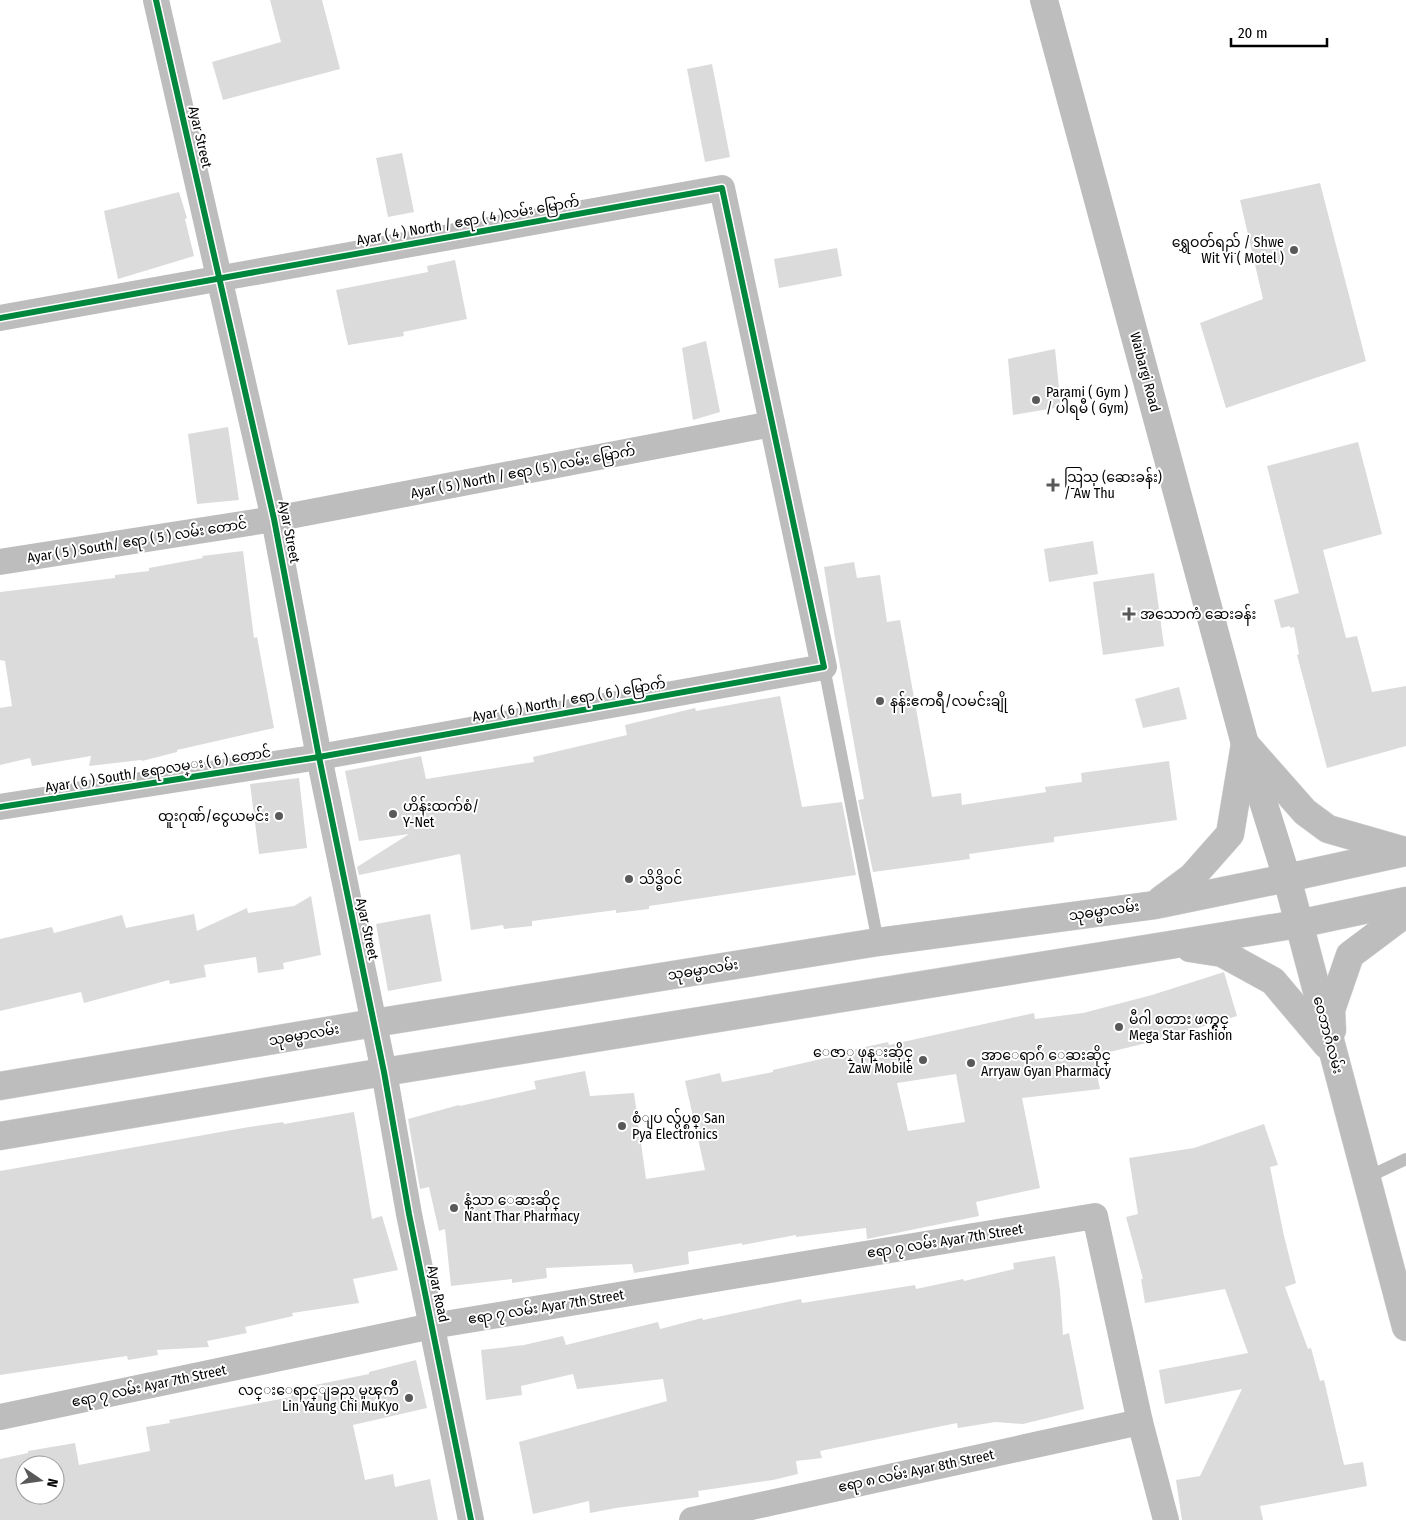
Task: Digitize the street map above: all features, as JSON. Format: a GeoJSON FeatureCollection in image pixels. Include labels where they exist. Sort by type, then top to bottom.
{"type":"FeatureCollection","features":[{"type":"Feature","properties":{"kind":"main road","name":"Waibargi Road"},"geometry":{"type":"LineString","coordinates":[[1044,0],[1245,744]]}},
{"type":"Feature","properties":{"kind":"main road"},"geometry":{"type":"LineString","coordinates":[[1245,744],[1305,812],[1328,829],[1406,852]]}},
{"type":"Feature","properties":{"kind":"main road"},"geometry":{"type":"LineString","coordinates":[[1155,905],[1192,877],[1230,834],[1245,744]]}},
{"type":"Feature","properties":{"kind":"main road","name":"ဝေဘာဂီလမ်း"},"geometry":{"type":"LineString","coordinates":[[1245,744],[1287,878],[1406,1327]]}},
{"type":"Feature","properties":{"kind":"main road","name":"သုဓမ္မာလမ်း"},"geometry":{"type":"LineString","coordinates":[[0,1086],[374,1023],[878,942],[1155,905],[1406,852]]}},
{"type":"Feature","properties":{"kind":"main road"},"geometry":{"type":"LineString","coordinates":[[0,1136],[1298,924],[1406,901]]}},
{"type":"Feature","properties":{"kind":"main road"},"geometry":{"type":"LineString","coordinates":[[1332,1052],[1331,1010],[1350,955],[1406,913]]}},
{"type":"Feature","properties":{"kind":"main road"},"geometry":{"type":"LineString","coordinates":[[1170,945],[1222,952],[1273,981],[1332,1052]]}},
{"type":"Feature","properties":{"kind":"street","name":"Ayar Street"},"geometry":{"type":"LineString","coordinates":[[156,0],[274,519],[319,757],[384,1072]]}},
{"type":"Feature","properties":{"kind":"street","name":"Ayar ( 4 ) North / ဧရာ ( 4 )လမ်း မြောက်"},"geometry":{"type":"LineString","coordinates":[[0,318],[722,188],[772,424]]}},
{"type":"Feature","properties":{"kind":"street","name":"Ayar ( 5 ) North / ဧရာ ( 5 ) လမ်း မြောက်"},"geometry":{"type":"LineString","coordinates":[[274,519],[772,424]]}},
{"type":"Feature","properties":{"kind":"street"},"geometry":{"type":"LineString","coordinates":[[772,424],[824,667]]}},
{"type":"Feature","properties":{"kind":"street","name":"Ayar ( 5 ) South/ ဧရာ ( 5 ) လမ်း တောင်"},"geometry":{"type":"LineString","coordinates":[[0,562],[274,519]]}},
{"type":"Feature","properties":{"kind":"street","name":"Ayar ( 6 ) North / ဧရာ ( 6 ) မြောက်"},"geometry":{"type":"LineString","coordinates":[[319,757],[824,667]]}},
{"type":"Feature","properties":{"kind":"street","name":"Ayar ( 6 ) South/ ဧရာလမ္း ( 6 ) တောင်"},"geometry":{"type":"LineString","coordinates":[[0,808],[319,757]]}},
{"type":"Feature","properties":{"kind":"street","name":"Ayar Road"},"geometry":{"type":"LineString","coordinates":[[384,1072],[409,1214],[471,1520]]}},
{"type":"Feature","properties":{"kind":"street","name":"ဧရာ ၇ လမ်း Ayar 7th Street"},"geometry":{"type":"LineString","coordinates":[[0,1418],[432,1326],[1095,1216],[1140,1422]]}},
{"type":"Feature","properties":{"kind":"street"},"geometry":{"type":"LineString","coordinates":[[1140,1422],[1166,1520]]}},
{"type":"Feature","properties":{"kind":"street","name":"ဧရာ ၈ လမ်း Ayar 8th Street"},"geometry":{"type":"LineString","coordinates":[[692,1520],[1140,1422]]}},
{"type":"Feature","properties":{"kind":"lane"},"geometry":{"type":"LineString","coordinates":[[824,667],[878,942]]}},
{"type":"Feature","properties":{"kind":"lane"},"geometry":{"type":"LineString","coordinates":[[1366,1178],[1406,1159]]}},
{"type":"Feature","properties":{"kind":"building"},"geometry":{"type":"Polygon","coordinates":[[[270,0],[322,0],[340,69],[223,100],[212,62],[281,42],[270,0]]]}},
{"type":"Feature","properties":{"kind":"building"},"geometry":{"type":"Polygon","coordinates":[[[712,64],[730,157],[705,162],[687,69],[712,64]]]}},
{"type":"Feature","properties":{"kind":"building"},"geometry":{"type":"Polygon","coordinates":[[[402,153],[414,212],[388,217],[376,158],[402,153]]]}},
{"type":"Feature","properties":{"kind":"building","name":"ရွှေဝတ်ရည် / Shwe Wit Yi ( Motel )"},"geometry":{"type":"Polygon","coordinates":[[[1320,183],[1366,361],[1226,408],[1200,323],[1263,299],[1240,200],[1320,183]]]}},
{"type":"Feature","properties":{"kind":"building"},"geometry":{"type":"Polygon","coordinates":[[[179,192],[187,218],[185,219],[194,256],[118,279],[104,211],[179,192]]]}},
{"type":"Feature","properties":{"kind":"building"},"geometry":{"type":"Polygon","coordinates":[[[837,248],[842,276],[779,288],[774,259],[837,248]]]}},
{"type":"Feature","properties":{"kind":"building"},"geometry":{"type":"Polygon","coordinates":[[[455,260],[467,319],[403,332],[404,336],[348,345],[336,290],[428,272],[427,266],[455,260]]]}},
{"type":"Feature","properties":{"kind":"building"},"geometry":{"type":"Polygon","coordinates":[[[706,341],[720,412],[693,420],[682,348],[706,341]]]}},
{"type":"Feature","properties":{"kind":"building"},"geometry":{"type":"Polygon","coordinates":[[[1055,349],[1061,407],[1013,415],[1008,359],[1055,349]]]}},
{"type":"Feature","properties":{"kind":"building"},"geometry":{"type":"Polygon","coordinates":[[[228,427],[239,500],[197,504],[188,434],[228,427]]]}},
{"type":"Feature","properties":{"kind":"building"},"geometry":{"type":"Polygon","coordinates":[[[1358,442],[1382,534],[1323,550],[1346,638],[1357,636],[1372,692],[1406,686],[1406,746],[1327,768],[1297,655],[1299,654],[1294,627],[1281,628],[1274,600],[1299,593],[1267,466],[1358,442]]]}},
{"type":"Feature","properties":{"kind":"building"},"geometry":{"type":"Polygon","coordinates":[[[1093,541],[1098,574],[1049,582],[1044,549],[1093,541]]]}},
{"type":"Feature","properties":{"kind":"building"},"geometry":{"type":"Polygon","coordinates":[[[243,551],[254,638],[257,637],[274,728],[177,750],[177,752],[142,761],[89,766],[91,756],[32,766],[30,758],[0,765],[0,708],[12,706],[5,661],[0,660],[0,592],[115,578],[115,575],[149,571],[149,568],[203,558],[202,556],[243,551]]]}},
{"type":"Feature","properties":{"kind":"building"},"geometry":{"type":"Polygon","coordinates":[[[854,562],[857,578],[880,575],[887,622],[900,620],[932,797],[961,793],[962,805],[1046,792],[1045,787],[1082,782],[1081,773],[1169,761],[1177,820],[1054,837],[1054,842],[969,854],[970,859],[873,872],[858,800],[864,799],[824,567],[854,562]]]}},
{"type":"Feature","properties":{"kind":"building","name":"အသောကံ ဆေးခန်း"},"geometry":{"type":"Polygon","coordinates":[[[1154,573],[1164,646],[1103,655],[1093,582],[1154,573]]]}},
{"type":"Feature","properties":{"kind":"building"},"geometry":{"type":"Polygon","coordinates":[[[1179,687],[1187,719],[1143,728],[1135,699],[1179,687]]]}},
{"type":"Feature","properties":{"kind":"building"},"geometry":{"type":"Polygon","coordinates":[[[780,696],[802,807],[842,802],[856,875],[649,906],[649,909],[616,913],[616,910],[532,921],[532,926],[504,929],[503,925],[471,930],[460,854],[359,875],[357,867],[409,834],[359,841],[345,771],[421,756],[426,779],[534,762],[533,757],[627,735],[625,725],[695,708],[696,711],[780,696]]]}},
{"type":"Feature","properties":{"kind":"building","name":"ထူးဂုဏ်/ငွေယမင်း"},"geometry":{"type":"Polygon","coordinates":[[[299,778],[307,848],[259,854],[250,784],[299,778]]]}},
{"type":"Feature","properties":{"kind":"building"},"geometry":{"type":"Polygon","coordinates":[[[311,896],[321,955],[283,963],[284,969],[258,973],[256,957],[204,965],[206,977],[170,984],[169,980],[84,1003],[81,992],[0,1011],[0,939],[52,927],[54,933],[122,915],[126,928],[194,914],[197,931],[247,908],[248,913],[294,906],[311,896]]]}},
{"type":"Feature","properties":{"kind":"building"},"geometry":{"type":"Polygon","coordinates":[[[430,914],[442,981],[388,991],[376,924],[430,914]]]}},
{"type":"Feature","properties":{"kind":"building"},"geometry":{"type":"Polygon","coordinates":[[[1224,972],[1237,1016],[1155,1041],[1093,1056],[1100,1089],[1022,1098],[1040,1188],[976,1202],[979,1216],[867,1239],[866,1228],[796,1237],[796,1235],[742,1245],[742,1243],[688,1252],[689,1264],[634,1273],[632,1264],[546,1268],[547,1278],[512,1283],[512,1279],[451,1286],[445,1229],[439,1231],[429,1187],[420,1189],[408,1119],[459,1105],[536,1089],[534,1081],[585,1071],[590,1096],[634,1093],[646,1179],[705,1170],[685,1081],[720,1073],[722,1082],[773,1072],[773,1070],[888,1042],[889,1045],[1034,1013],[1035,1019],[1083,1013],[1152,995],[1224,972]],[[956,1074],[897,1083],[908,1131],[965,1122],[956,1074]]]}},
{"type":"Feature","properties":{"kind":"building"},"geometry":{"type":"Polygon","coordinates":[[[354,1112],[372,1219],[382,1216],[398,1270],[353,1279],[359,1303],[292,1313],[293,1316],[245,1327],[247,1333],[207,1341],[209,1347],[157,1350],[158,1355],[128,1360],[127,1356],[0,1375],[0,1171],[249,1127],[283,1122],[284,1124],[354,1112]]]}},
{"type":"Feature","properties":{"kind":"building"},"geometry":{"type":"Polygon","coordinates":[[[1264,1124],[1278,1165],[1270,1167],[1296,1283],[1285,1287],[1308,1349],[1311,1348],[1320,1381],[1324,1380],[1344,1465],[1363,1462],[1367,1486],[1260,1506],[1263,1520],[1182,1520],[1176,1480],[1200,1476],[1242,1389],[1165,1404],[1159,1370],[1248,1353],[1225,1289],[1145,1303],[1141,1279],[1143,1279],[1126,1217],[1138,1214],[1129,1158],[1194,1148],[1264,1124]]]}},
{"type":"Feature","properties":{"kind":"building"},"geometry":{"type":"Polygon","coordinates":[[[1055,1256],[1060,1290],[1063,1335],[1069,1333],[1084,1409],[1023,1424],[995,1422],[958,1428],[957,1423],[820,1451],[822,1458],[796,1461],[798,1474],[773,1480],[698,1491],[699,1497],[590,1513],[589,1501],[533,1514],[519,1442],[667,1401],[663,1379],[577,1389],[573,1374],[521,1386],[522,1395],[486,1400],[481,1350],[524,1345],[563,1336],[566,1345],[658,1322],[660,1329],[702,1318],[703,1320],[801,1299],[802,1303],[915,1285],[916,1289],[963,1279],[964,1281],[1014,1269],[1013,1263],[1055,1256]]]}},
{"type":"Feature","properties":{"kind":"building"},"geometry":{"type":"Polygon","coordinates":[[[416,1360],[427,1408],[353,1425],[365,1480],[393,1474],[395,1487],[430,1479],[438,1520],[0,1520],[0,1459],[15,1456],[15,1505],[65,1505],[65,1455],[19,1455],[28,1453],[28,1451],[75,1443],[79,1465],[150,1451],[146,1427],[170,1423],[169,1420],[291,1397],[290,1393],[316,1388],[315,1385],[369,1374],[369,1372],[416,1360]]]}},
{"type":"Feature","properties":{"kind":"cycle path"},"geometry":{"type":"LineString","coordinates":[[156,0],[274,519],[319,757],[384,1072],[409,1214],[471,1520]]}},
{"type":"Feature","properties":{"kind":"cycle path"},"geometry":{"type":"LineString","coordinates":[[0,318],[722,188],[824,667],[319,757],[0,807]]}},
{"type":"Feature","properties":{"kind":"place","name":"ရွှေဝတ်ရည် / Shwe Wit Yi ( Motel )"},"geometry":{"type":"Point","coordinates":[1294,250]}},
{"type":"Feature","properties":{"kind":"place","name":"Parami ( Gym ) / ပါရမီ ( Gym)"},"geometry":{"type":"Point","coordinates":[1036,400]}},
{"type":"Feature","properties":{"kind":"place","name":"သြသု (ဆေးခန်း) / Aw Thu"},"geometry":{"type":"Point","coordinates":[1053,485]}},
{"type":"Feature","properties":{"kind":"place","name":"အသောကံ ဆေးခန်း"},"geometry":{"type":"Point","coordinates":[1129,614]}},
{"type":"Feature","properties":{"kind":"place","name":"နန်းဧကရီ/လမင်းချို"},"geometry":{"type":"Point","coordinates":[880,701]}},
{"type":"Feature","properties":{"kind":"place","name":"ဟိန်းထက်စံ/ Y-Net"},"geometry":{"type":"Point","coordinates":[393,814]}},
{"type":"Feature","properties":{"kind":"place","name":"ထူးဂုဏ်/ငွေယမင်း"},"geometry":{"type":"Point","coordinates":[279,816]}},
{"type":"Feature","properties":{"kind":"place","name":"သိဒ္ဓိဝင်"},"geometry":{"type":"Point","coordinates":[629,879]}},
{"type":"Feature","properties":{"kind":"place","name":"မီဂါ စတား ဖက္ရွင္ Mega Star Fashion"},"geometry":{"type":"Point","coordinates":[1119,1027]}},
{"type":"Feature","properties":{"kind":"place","name":"ေဇာ္ ဖုန္းဆိုင္ Zaw Mobile"},"geometry":{"type":"Point","coordinates":[923,1060]}},
{"type":"Feature","properties":{"kind":"place","name":"အာေရာဂ်ံ ေဆးဆိုင္ Arryaw Gyan Pharmacy"},"geometry":{"type":"Point","coordinates":[971,1063]}},
{"type":"Feature","properties":{"kind":"place","name":"စံျပ လ်ွပ္စစ္ San Pya Electronics"},"geometry":{"type":"Point","coordinates":[622,1126]}},
{"type":"Feature","properties":{"kind":"place","name":"နံ့သာ ေဆးဆိုင္ Nant Thar Pharmacy"},"geometry":{"type":"Point","coordinates":[454,1208]}},
{"type":"Feature","properties":{"kind":"place","name":"လင္းေရာင္ျခည္ မူၾကိဳ Lin Yaung Chi MuKyo"},"geometry":{"type":"Point","coordinates":[409,1398]}}]}
